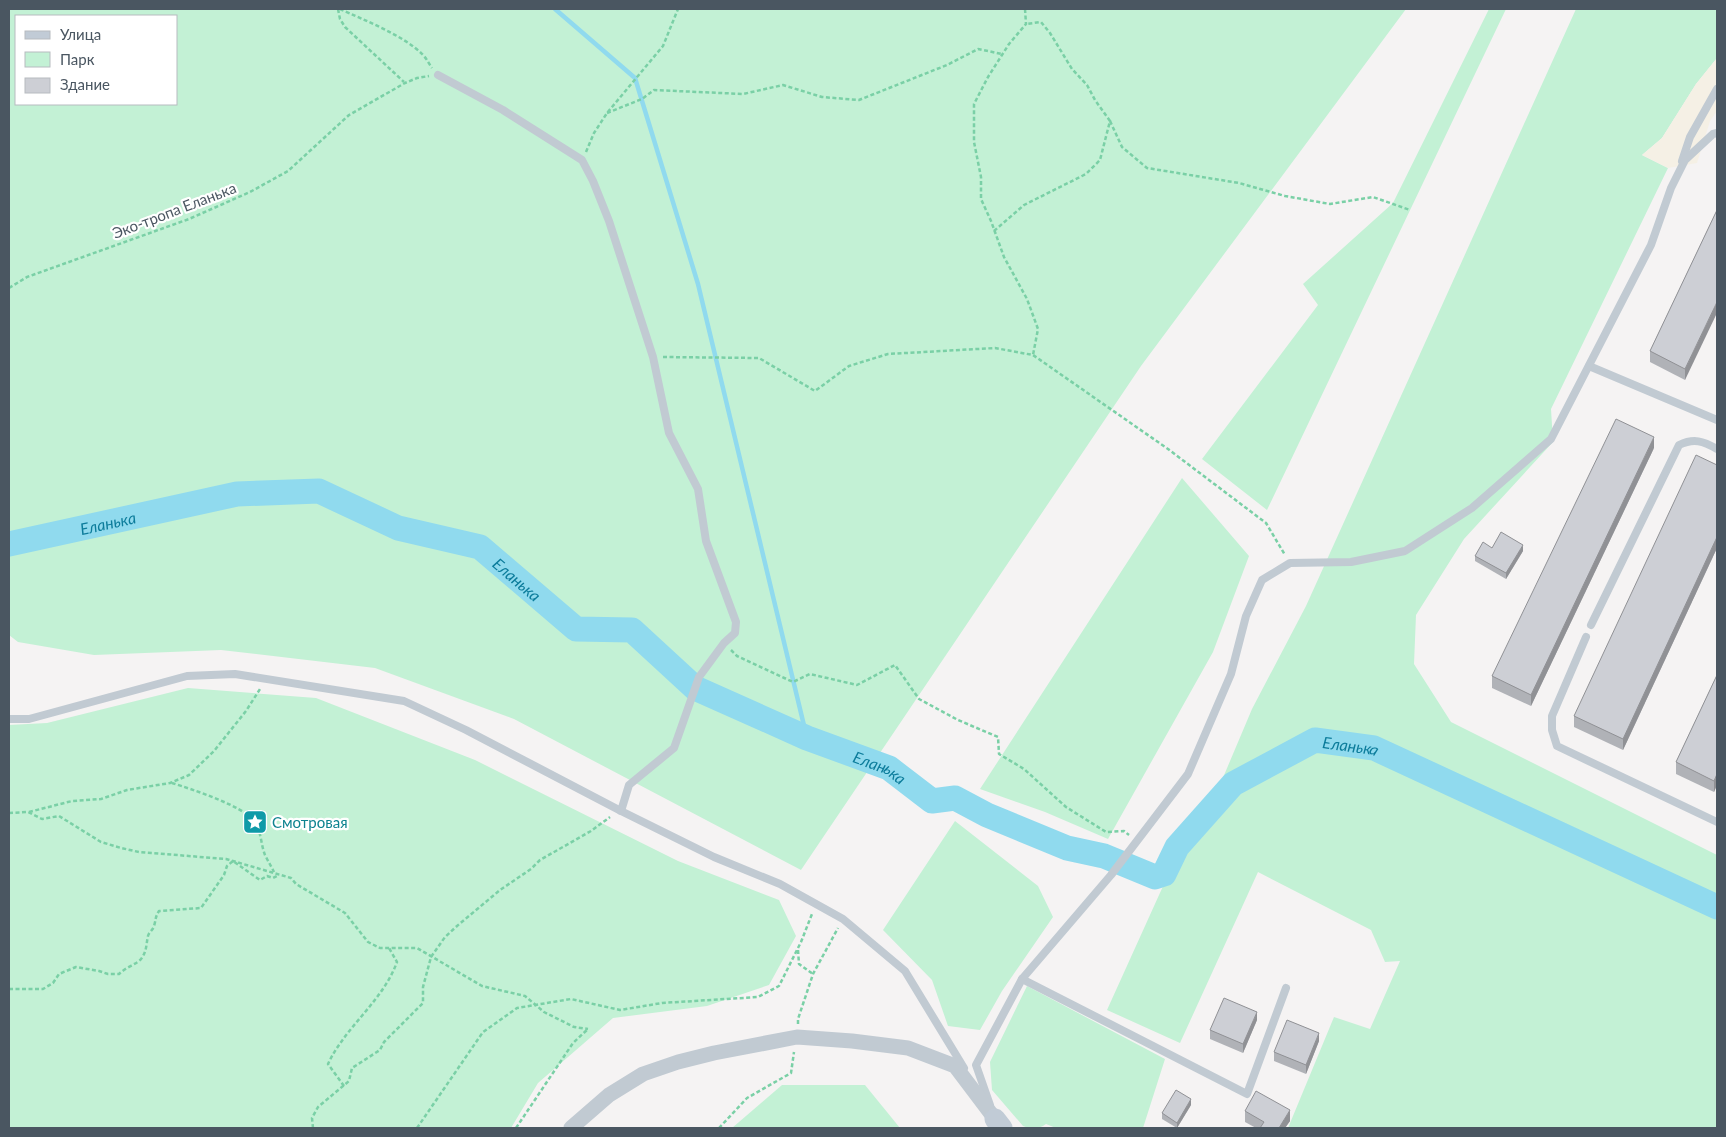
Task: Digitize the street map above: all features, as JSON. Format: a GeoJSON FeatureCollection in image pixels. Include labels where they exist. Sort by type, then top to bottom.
{"type":"FeatureCollection","features":[{"type":"Feature","properties":{"kind":"street"},"geometry":{"type":"LineString","coordinates":[[571,1128],[609,1095],[643,1074],[678,1062],[714,1053],[797,1037],[908,1048],[955,1066],[995,1125]]}},
{"type":"Feature","properties":{"kind":"lane"},"geometry":{"type":"LineString","coordinates":[[438,75],[503,110],[582,160],[593,181],[608,222],[653,357],[669,433],[698,489],[706,541],[736,622],[735,633],[724,644],[699,677],[674,748],[629,785],[621,811]]}},
{"type":"Feature","properties":{"kind":"lane"},"geometry":{"type":"LineString","coordinates":[[995,1125],[976,1065],[1022,979],[1112,875],[1136,840],[1188,774],[1231,674],[1246,616],[1262,580],[1290,563],[1350,562],[1405,551],[1472,508],[1551,439],[1651,245],[1690,137],[1717,90]]}},
{"type":"Feature","properties":{"kind":"lane"},"geometry":{"type":"LineString","coordinates":[[1671,188],[1685,160],[1712,134],[1717,133]]}},
{"type":"Feature","properties":{"kind":"lane"},"geometry":{"type":"LineString","coordinates":[[1589,366],[1717,420]]}},
{"type":"Feature","properties":{"kind":"lane"},"geometry":{"type":"LineString","coordinates":[[1591,625],[1679,445],[1690,440],[1705,442],[1717,449]]}},
{"type":"Feature","properties":{"kind":"lane"},"geometry":{"type":"LineString","coordinates":[[1586,637],[1552,716],[1552,730],[1557,746],[1717,822]]}},
{"type":"Feature","properties":{"kind":"lane"},"geometry":{"type":"LineString","coordinates":[[9,719],[29,719],[187,676],[235,674],[404,701],[466,730],[621,811],[714,856],[780,884],[843,919],[905,971],[995,1125]]}},
{"type":"Feature","properties":{"kind":"lane"},"geometry":{"type":"LineString","coordinates":[[1022,979],[1247,1094],[1286,988]]}},
{"type":"Feature","properties":{"kind":"path"},"geometry":{"type":"LineString","coordinates":[[339,9],[410,44],[423,55],[438,75]]}},
{"type":"Feature","properties":{"kind":"path"},"geometry":{"type":"LineString","coordinates":[[339,9],[340,19],[345,27],[405,83]]}},
{"type":"Feature","properties":{"kind":"path"},"geometry":{"type":"LineString","coordinates":[[582,160],[594,133],[607,114],[663,46],[678,9]]}},
{"type":"Feature","properties":{"kind":"path"},"geometry":{"type":"LineString","coordinates":[[1025,9],[1026,24],[1002,54],[974,104],[974,142],[981,177],[981,199],[1004,257],[1027,299],[1038,329],[1033,355]]}},
{"type":"Feature","properties":{"kind":"path"},"geometry":{"type":"LineString","coordinates":[[1026,24],[1041,22],[1072,69],[1087,85],[1110,121],[1122,147],[1147,168],[1239,183],[1285,196],[1330,204],[1373,197],[1410,210]]}},
{"type":"Feature","properties":{"kind":"path"},"geometry":{"type":"LineString","coordinates":[[607,114],[642,99],[654,90],[743,94],[783,85],[822,97],[859,100],[948,65],[978,49],[1002,54]]}},
{"type":"Feature","properties":{"kind":"path","name":"Эко-тропа Еланька"},"geometry":{"type":"LineString","coordinates":[[9,288],[27,276],[188,219],[250,192],[288,171],[349,115],[405,83],[417,78],[438,75]]}},
{"type":"Feature","properties":{"kind":"path"},"geometry":{"type":"LineString","coordinates":[[994,231],[1024,205],[1086,174],[1100,160],[1110,121]]}},
{"type":"Feature","properties":{"kind":"path"},"geometry":{"type":"LineString","coordinates":[[653,357],[759,358],[815,391],[849,366],[888,354],[995,348],[1033,355],[1168,448],[1266,523],[1290,563]]}},
{"type":"Feature","properties":{"kind":"path"},"geometry":{"type":"LineString","coordinates":[[724,644],[737,656],[793,682],[810,674],[857,685],[895,665],[919,699],[958,720],[998,737],[999,754],[1024,769],[1066,807],[1106,832],[1124,831],[1136,840]]}},
{"type":"Feature","properties":{"kind":"path"},"geometry":{"type":"LineString","coordinates":[[9,813],[28,812],[72,802],[101,799],[127,790],[170,783],[189,775],[214,751],[246,711],[266,679]]}},
{"type":"Feature","properties":{"kind":"path"},"geometry":{"type":"LineString","coordinates":[[170,783],[198,791],[236,807],[247,814],[255,822],[266,856],[275,873]]}},
{"type":"Feature","properties":{"kind":"path"},"geometry":{"type":"LineString","coordinates":[[313,1128],[312,1118],[318,1107],[350,1081],[352,1068],[380,1050],[384,1042],[423,1002],[423,987],[431,957],[445,937],[494,895],[531,870],[540,860],[585,835],[607,818],[621,811]]}},
{"type":"Feature","properties":{"kind":"path"},"geometry":{"type":"LineString","coordinates":[[28,812],[42,819],[59,816],[101,842],[121,848],[139,852],[226,859],[291,878],[296,884],[345,913],[368,942],[380,948],[417,948],[482,986],[525,996],[544,1012],[574,1027],[588,1029],[573,1044],[516,1128]]}},
{"type":"Feature","properties":{"kind":"path"},"geometry":{"type":"LineString","coordinates":[[233,861],[260,880],[267,876],[273,878],[279,874]]}},
{"type":"Feature","properties":{"kind":"path"},"geometry":{"type":"LineString","coordinates":[[9,989],[44,989],[53,983],[59,974],[76,967],[108,974],[118,974],[129,965],[139,961],[148,947],[148,935],[154,926],[154,917],[159,911],[201,908],[224,875],[227,866],[233,861]]}},
{"type":"Feature","properties":{"kind":"path"},"geometry":{"type":"LineString","coordinates":[[417,1128],[483,1032],[517,1008],[571,999],[620,1010],[662,1003],[758,997],[779,986],[798,949],[816,904]]}},
{"type":"Feature","properties":{"kind":"path"},"geometry":{"type":"LineString","coordinates":[[344,1086],[328,1064],[333,1052],[352,1026],[363,1015],[393,973],[397,962],[389,948]]}},
{"type":"Feature","properties":{"kind":"path"},"geometry":{"type":"LineString","coordinates":[[798,949],[800,964],[813,974]]}},
{"type":"Feature","properties":{"kind":"green space"},"geometry":{"type":"Polygon","coordinates":[[[9,9],[1406,9],[1141,366],[801,870],[514,719],[375,668],[221,650],[94,655],[18,642],[9,635],[9,9]]]}},
{"type":"Feature","properties":{"kind":"green space"},"geometry":{"type":"Polygon","coordinates":[[[1489,9],[1506,9],[1267,510],[1202,459],[1318,305],[1303,284],[1393,203],[1489,9]]]}},
{"type":"Feature","properties":{"kind":"green space"},"geometry":{"type":"Polygon","coordinates":[[[1576,9],[1717,9],[1717,58],[1696,84],[1662,138],[1642,155],[1668,168],[1551,409],[1553,442],[1464,539],[1416,615],[1414,664],[1451,722],[1717,855],[1717,1128],[1288,1128],[1334,1017],[1370,1029],[1400,961],[1385,962],[1371,930],[1258,872],[1180,1043],[1107,1010],[1164,884],[1203,825],[1252,709],[1306,606],[1576,9]]]}},
{"type":"Feature","properties":{"kind":"green space"},"geometry":{"type":"Polygon","coordinates":[[[1182,478],[1249,556],[1213,652],[1108,839],[1045,812],[980,789],[1182,478]]]}},
{"type":"Feature","properties":{"kind":"green space"},"geometry":{"type":"Polygon","coordinates":[[[188,688],[316,698],[475,760],[678,861],[779,900],[796,936],[769,985],[707,1006],[613,1018],[538,1083],[511,1128],[9,1128],[9,725],[47,723],[188,688]]]}},
{"type":"Feature","properties":{"kind":"green space"},"geometry":{"type":"Polygon","coordinates":[[[955,821],[1038,886],[1053,917],[1002,991],[980,1030],[948,1026],[932,980],[883,930],[955,821]]]}},
{"type":"Feature","properties":{"kind":"green space"},"geometry":{"type":"Polygon","coordinates":[[[1027,986],[1165,1059],[1143,1128],[1056,1128],[1046,1124],[1038,1128],[1029,1128],[1023,1126],[992,1090],[990,1062],[1027,986]]]}},
{"type":"Feature","properties":{"kind":"green space"},"geometry":{"type":"Polygon","coordinates":[[[782,1085],[865,1085],[900,1128],[732,1128],[782,1085]]]}},
{"type":"Feature","properties":{"kind":"sand"},"geometry":{"type":"Polygon","coordinates":[[[1717,58],[1717,111],[1710,121],[1697,163],[1668,168],[1642,155],[1662,138],[1696,84],[1717,58]]]}},
{"type":"Feature","properties":{"kind":"building"},"geometry":{"type":"Polygon","coordinates":[[[1717,210],[1717,302],[1685,369],[1650,351],[1717,210]]]}},
{"type":"Feature","properties":{"kind":"building"},"geometry":{"type":"Polygon","coordinates":[[[1616,419],[1654,437],[1531,695],[1492,676],[1616,419]]]}},
{"type":"Feature","properties":{"kind":"building"},"geometry":{"type":"Polygon","coordinates":[[[1696,455],[1717,465],[1717,537],[1623,739],[1574,716],[1696,455]]]}},
{"type":"Feature","properties":{"kind":"building"},"geometry":{"type":"Polygon","coordinates":[[[1501,532],[1523,545],[1506,573],[1475,556],[1483,542],[1492,548],[1501,532]]]}},
{"type":"Feature","properties":{"kind":"building"},"geometry":{"type":"Polygon","coordinates":[[[1717,675],[1717,774],[1714,781],[1676,762],[1717,675]]]}},
{"type":"Feature","properties":{"kind":"building"},"geometry":{"type":"Polygon","coordinates":[[[1224,998],[1257,1012],[1243,1044],[1210,1030],[1224,998]]]}},
{"type":"Feature","properties":{"kind":"building"},"geometry":{"type":"Polygon","coordinates":[[[1287,1020],[1319,1033],[1306,1065],[1274,1052],[1287,1020]]]}},
{"type":"Feature","properties":{"kind":"building"},"geometry":{"type":"Polygon","coordinates":[[[1176,1090],[1191,1099],[1177,1123],[1162,1113],[1176,1090]]]}},
{"type":"Feature","properties":{"kind":"building"},"geometry":{"type":"Polygon","coordinates":[[[1256,1091],[1290,1110],[1279,1128],[1260,1128],[1264,1122],[1245,1111],[1256,1091]]]}},
{"type":"Feature","properties":{"kind":"waterway"},"geometry":{"type":"LineString","coordinates":[[555,9],[635,78],[698,284],[807,738]]}},
{"type":"Feature","properties":{"kind":"waterway","name":"Еланька"},"geometry":{"type":"LineString","coordinates":[[9,544],[237,494],[319,491],[398,528],[480,547],[576,629],[632,630],[695,688],[807,738],[889,768],[932,801],[955,798],[987,815],[1067,848],[1104,856],[1155,877],[1164,874],[1177,847],[1233,784],[1315,740],[1374,748],[1717,907]]}},
{"type":"Feature","properties":{"kind":"place","name":"Смотровая"},"geometry":{"type":"Point","coordinates":[255,822]}}]}
